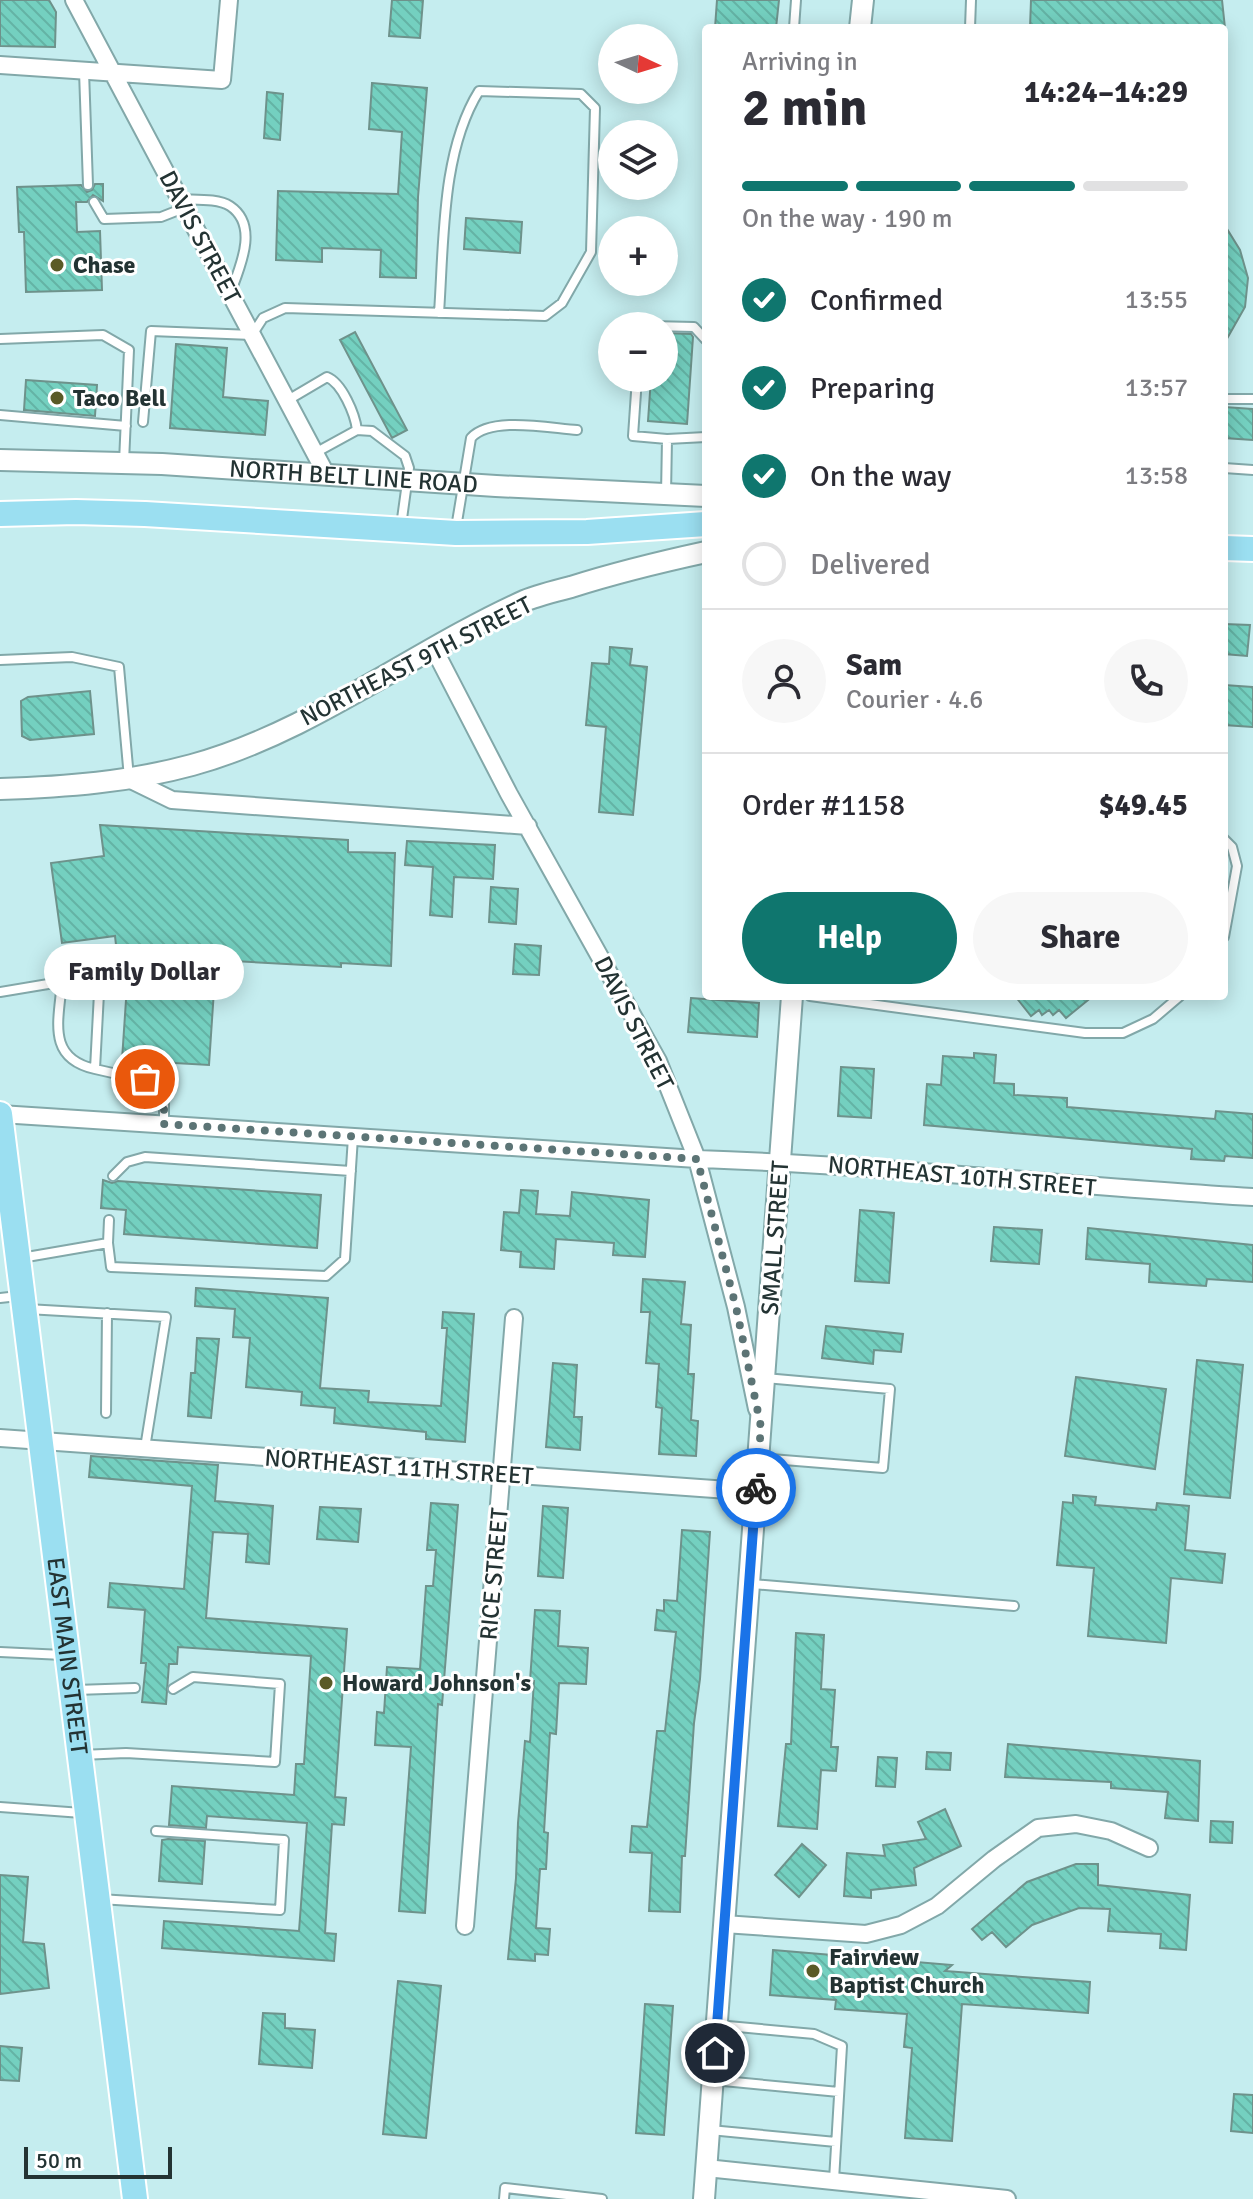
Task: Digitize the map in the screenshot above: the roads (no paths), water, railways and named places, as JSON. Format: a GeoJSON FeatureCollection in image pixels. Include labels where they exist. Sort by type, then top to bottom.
{"type":"FeatureCollection","features":[{"type":"Feature","properties":{"kind":"main road","name":"NORTH BELT LINE ROAD"},"geometry":{"type":"LineString","coordinates":[[0,514],[145,514],[456,533],[587,532],[702,524]]}},
{"type":"Feature","properties":{"kind":"main road"},"geometry":{"type":"LineString","coordinates":[[1228,548],[1253,549]]}},
{"type":"Feature","properties":{"kind":"main road","name":"EAST MAIN STREET"},"geometry":{"type":"LineString","coordinates":[[0,1114],[18,1258],[16,1301],[42,1441],[135,2199]]}},
{"type":"Feature","properties":{"kind":"street","name":"DAVIS STREET"},"geometry":{"type":"LineString","coordinates":[[74,0],[326,474]]}},
{"type":"Feature","properties":{"kind":"street"},"geometry":{"type":"LineString","coordinates":[[0,65],[222,80],[229,0]]}},
{"type":"Feature","properties":{"kind":"street"},"geometry":{"type":"LineString","coordinates":[[860,24],[863,0]]}},
{"type":"Feature","properties":{"kind":"street","name":"NORTH BELT LINE ROAD"},"geometry":{"type":"LineString","coordinates":[[0,460],[124,463],[702,496]]}},
{"type":"Feature","properties":{"kind":"street","name":"NORTHEAST 9TH STREET"},"geometry":{"type":"LineString","coordinates":[[0,789],[129,779],[195,765],[274,734],[347,697],[433,647],[527,600],[620,571],[702,553]]}},
{"type":"Feature","properties":{"kind":"street","name":"DAVIS STREET"},"geometry":{"type":"LineString","coordinates":[[433,647],[658,1061],[697,1159],[736,1307],[761,1427]]}},
{"type":"Feature","properties":{"kind":"street"},"geometry":{"type":"LineString","coordinates":[[129,779],[172,800],[528,826]]}},
{"type":"Feature","properties":{"kind":"street","name":"SMALL STREET"},"geometry":{"type":"LineString","coordinates":[[704,2199],[792,1000]]}},
{"type":"Feature","properties":{"kind":"street","name":"NORTHEAST 10TH STREET"},"geometry":{"type":"LineString","coordinates":[[0,1114],[780,1162],[1253,1197]]}},
{"type":"Feature","properties":{"kind":"street","name":"RICE STREET"},"geometry":{"type":"LineString","coordinates":[[465,1926],[514,1318]]}},
{"type":"Feature","properties":{"kind":"street","name":"NORTHEAST 11TH STREET"},"geometry":{"type":"LineString","coordinates":[[0,1438],[756,1492]]}},
{"type":"Feature","properties":{"kind":"street"},"geometry":{"type":"LineString","coordinates":[[724,1924],[866,1934],[901,1925],[937,1906],[1038,1828],[1076,1824],[1111,1831],[1149,1848]]}},
{"type":"Feature","properties":{"kind":"street"},"geometry":{"type":"LineString","coordinates":[[706,2168],[1007,2199]]}},
{"type":"Feature","properties":{"kind":"lane"},"geometry":{"type":"LineString","coordinates":[[794,24],[796,0]]}},
{"type":"Feature","properties":{"kind":"lane"},"geometry":{"type":"LineString","coordinates":[[970,24],[971,0]]}},
{"type":"Feature","properties":{"kind":"lane"},"geometry":{"type":"LineString","coordinates":[[84,70],[88,185]]}},
{"type":"Feature","properties":{"kind":"lane"},"geometry":{"type":"LineString","coordinates":[[143,422],[151,331],[252,335],[263,318],[285,308],[439,313],[545,316],[562,303],[591,252],[595,108],[581,94],[479,91],[467,109],[448,183],[439,313]]}},
{"type":"Feature","properties":{"kind":"lane"},"geometry":{"type":"LineString","coordinates":[[94,202],[104,219],[161,217],[182,204],[221,202],[231,206],[239,216],[245,233],[246,250],[230,295]]}},
{"type":"Feature","properties":{"kind":"lane"},"geometry":{"type":"LineString","coordinates":[[678,327],[694,327],[702,336]]}},
{"type":"Feature","properties":{"kind":"lane"},"geometry":{"type":"LineString","coordinates":[[1,340],[103,335],[129,350],[124,463]]}},
{"type":"Feature","properties":{"kind":"lane"},"geometry":{"type":"LineString","coordinates":[[287,401],[327,377],[334,380],[355,418],[357,430]]}},
{"type":"Feature","properties":{"kind":"lane"},"geometry":{"type":"LineString","coordinates":[[636,392],[633,436],[667,439],[702,437]]}},
{"type":"Feature","properties":{"kind":"lane"},"geometry":{"type":"LineString","coordinates":[[1228,399],[1253,399]]}},
{"type":"Feature","properties":{"kind":"lane"},"geometry":{"type":"LineString","coordinates":[[0,415],[126,426]]}},
{"type":"Feature","properties":{"kind":"lane"},"geometry":{"type":"LineString","coordinates":[[456,533],[471,438],[478,431],[494,425],[577,430]]}},
{"type":"Feature","properties":{"kind":"lane"},"geometry":{"type":"LineString","coordinates":[[315,453],[357,430],[372,431],[405,456],[409,468],[401,530]]}},
{"type":"Feature","properties":{"kind":"lane"},"geometry":{"type":"LineString","coordinates":[[666,494],[667,439]]}},
{"type":"Feature","properties":{"kind":"lane"},"geometry":{"type":"LineString","coordinates":[[1228,468],[1253,470]]}},
{"type":"Feature","properties":{"kind":"lane"},"geometry":{"type":"LineString","coordinates":[[0,660],[72,657],[119,667],[129,779]]}},
{"type":"Feature","properties":{"kind":"lane"},"geometry":{"type":"LineString","coordinates":[[1228,843],[1237,866],[1228,915]]}},
{"type":"Feature","properties":{"kind":"lane"},"geometry":{"type":"LineString","coordinates":[[0,992],[62,981],[86,980],[95,984],[98,989],[95,1069]]}},
{"type":"Feature","properties":{"kind":"lane"},"geometry":{"type":"LineString","coordinates":[[62,981],[58,1040],[69,1059],[78,1065],[161,1084],[164,1091],[164,1124]]}},
{"type":"Feature","properties":{"kind":"lane"},"geometry":{"type":"LineString","coordinates":[[850,1000],[1085,1033],[1123,1033],[1153,1019],[1175,1000]]}},
{"type":"Feature","properties":{"kind":"lane"},"geometry":{"type":"LineString","coordinates":[[109,1220],[111,1267],[326,1276],[345,1259],[353,1136]]}},
{"type":"Feature","properties":{"kind":"lane"},"geometry":{"type":"LineString","coordinates":[[113,1176],[127,1162],[145,1157],[351,1171]]}},
{"type":"Feature","properties":{"kind":"lane"},"geometry":{"type":"LineString","coordinates":[[18,1258],[108,1243]]}},
{"type":"Feature","properties":{"kind":"lane"},"geometry":{"type":"LineString","coordinates":[[16,1301],[166,1317],[145,1448]]}},
{"type":"Feature","properties":{"kind":"lane"},"geometry":{"type":"LineString","coordinates":[[106,1413],[107,1313]]}},
{"type":"Feature","properties":{"kind":"lane"},"geometry":{"type":"LineString","coordinates":[[759,1458],[883,1468],[890,1389],[764,1378]]}},
{"type":"Feature","properties":{"kind":"lane"},"geometry":{"type":"LineString","coordinates":[[749,1583],[1014,1606]]}},
{"type":"Feature","properties":{"kind":"lane"},"geometry":{"type":"LineString","coordinates":[[0,1652],[68,1655]]}},
{"type":"Feature","properties":{"kind":"lane"},"geometry":{"type":"LineString","coordinates":[[80,1755],[126,1753],[275,1762],[280,1684],[193,1677],[173,1689]]}},
{"type":"Feature","properties":{"kind":"lane"},"geometry":{"type":"LineString","coordinates":[[72,1690],[135,1688]]}},
{"type":"Feature","properties":{"kind":"lane"},"geometry":{"type":"LineString","coordinates":[[0,1807],[87,1813]]}},
{"type":"Feature","properties":{"kind":"lane"},"geometry":{"type":"LineString","coordinates":[[98,1899],[280,1910],[284,1840],[156,1831]]}},
{"type":"Feature","properties":{"kind":"lane"},"geometry":{"type":"LineString","coordinates":[[717,2025],[814,2034],[842,2046],[834,2181]]}},
{"type":"Feature","properties":{"kind":"lane"},"geometry":{"type":"LineString","coordinates":[[713,2080],[839,2092]]}},
{"type":"Feature","properties":{"kind":"lane"},"geometry":{"type":"LineString","coordinates":[[709,2130],[836,2142]]}},
{"type":"Feature","properties":{"kind":"lane"},"geometry":{"type":"LineString","coordinates":[[504,2199],[505,2188],[602,2199]]}},
{"type":"Feature","properties":{"kind":"place","name":"Chase"},"geometry":{"type":"Point","coordinates":[57,265]}},
{"type":"Feature","properties":{"kind":"place","name":"Taco Bell"},"geometry":{"type":"Point","coordinates":[57,398]}},
{"type":"Feature","properties":{"kind":"place","name":"Family Dollar"},"geometry":{"type":"Point","coordinates":[145,1079]}},
{"type":"Feature","properties":{"kind":"place","name":"Howard Johnson's"},"geometry":{"type":"Point","coordinates":[326,1683]}},
{"type":"Feature","properties":{"kind":"place","name":"Fairview Baptist Church"},"geometry":{"type":"Point","coordinates":[813,1971]}}]}
